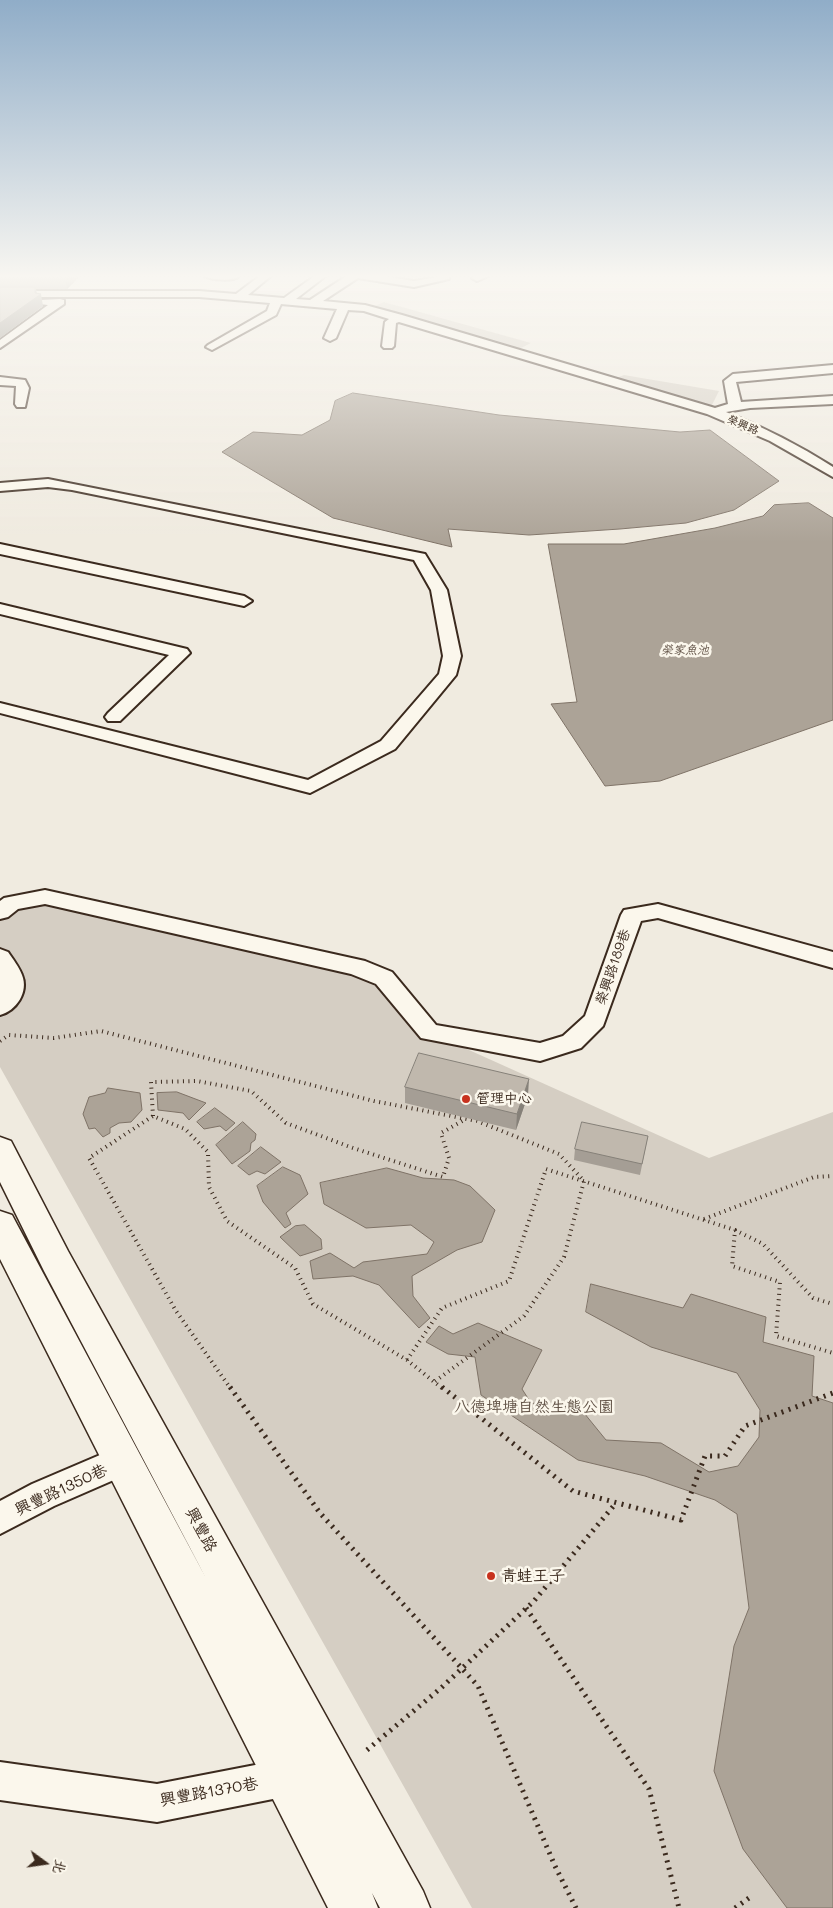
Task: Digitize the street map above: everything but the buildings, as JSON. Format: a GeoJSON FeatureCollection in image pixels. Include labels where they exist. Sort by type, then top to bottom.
{"type":"FeatureCollection","features":[{"type":"Feature","properties":{"kind":"main road","name":"興豐路"},"geometry":{"type":"LineString","coordinates":[[0,1150],[56,1261],[406,1908]]}},
{"type":"Feature","properties":{"kind":"main road"},"geometry":{"type":"LineString","coordinates":[[0,1225],[354,1908]]}},
{"type":"Feature","properties":{"kind":"street","name":"榮興路"},"geometry":{"type":"LineString","coordinates":[[557,364],[712,411],[803,453],[833,473]]}},
{"type":"Feature","properties":{"kind":"street"},"geometry":{"type":"LineString","coordinates":[[735,405],[730,380],[737,377],[833,369]]}},
{"type":"Feature","properties":{"kind":"street"},"geometry":{"type":"LineString","coordinates":[[0,381],[21,383],[23,388],[21,404]]}},
{"type":"Feature","properties":{"kind":"street"},"geometry":{"type":"LineString","coordinates":[[712,411],[735,405],[833,400]]}},
{"type":"Feature","properties":{"kind":"street"},"geometry":{"type":"LineString","coordinates":[[0,487],[48,483],[72,486],[420,557],[440,590],[452,656],[447,675],[388,746],[310,788],[0,708]]}},
{"type":"Feature","properties":{"kind":"street"},"geometry":{"type":"LineString","coordinates":[[0,549],[244,601]]}},
{"type":"Feature","properties":{"kind":"street"},"geometry":{"type":"LineString","coordinates":[[0,609],[181,653],[114,718]]}},
{"type":"Feature","properties":{"kind":"street","name":"榮興路189巷"},"geometry":{"type":"LineString","coordinates":[[0,912],[12,903],[45,897],[357,967],[384,978],[429,1032],[540,1052],[572,1042],[595,1020],[632,915],[658,911],[833,960]]}},
{"type":"Feature","properties":{"kind":"street"},"geometry":{"type":"LineString","coordinates":[[0,958],[12,977],[12,996],[0,1007]]}},
{"type":"Feature","properties":{"kind":"street","name":"興豐路1350巷"},"geometry":{"type":"LineString","coordinates":[[0,1518],[43,1495],[121,1461]]}},
{"type":"Feature","properties":{"kind":"street","name":"興豐路1370巷"},"geometry":{"type":"LineString","coordinates":[[0,1781],[157,1803],[288,1778],[321,1752]]}},
{"type":"Feature","properties":{"kind":"path"},"geometry":{"type":"LineString","coordinates":[[0,1041],[10,1035],[54,1038],[101,1031],[374,1101],[478,1121],[559,1154],[584,1181]]}},
{"type":"Feature","properties":{"kind":"path"},"geometry":{"type":"LineString","coordinates":[[153,1116],[151,1082],[197,1081],[251,1092],[286,1123],[323,1135],[353,1148],[443,1176],[449,1158],[441,1133],[466,1119]]}},
{"type":"Feature","properties":{"kind":"path"},"geometry":{"type":"LineString","coordinates":[[153,1116],[185,1128],[208,1152],[209,1187],[227,1221],[295,1268],[313,1304],[407,1360],[573,1491],[681,1520],[705,1456],[725,1456],[745,1426],[833,1393]]}},
{"type":"Feature","properties":{"kind":"path"},"geometry":{"type":"LineString","coordinates":[[153,1116],[89,1158],[176,1311],[320,1513],[478,1686],[555,1866],[576,1908]]}},
{"type":"Feature","properties":{"kind":"path"},"geometry":{"type":"LineString","coordinates":[[407,1360],[442,1308],[509,1281],[546,1169],[735,1230],[763,1244],[813,1298],[833,1304]]}},
{"type":"Feature","properties":{"kind":"path"},"geometry":{"type":"LineString","coordinates":[[703,1220],[814,1177],[833,1176]]}},
{"type":"Feature","properties":{"kind":"path"},"geometry":{"type":"LineString","coordinates":[[434,1382],[524,1316],[564,1257],[584,1181]]}},
{"type":"Feature","properties":{"kind":"path"},"geometry":{"type":"LineString","coordinates":[[735,1230],[732,1266],[780,1282],[776,1336],[833,1353]]}},
{"type":"Feature","properties":{"kind":"path"},"geometry":{"type":"LineString","coordinates":[[367,1750],[462,1668],[526,1608],[616,1503]]}},
{"type":"Feature","properties":{"kind":"path"},"geometry":{"type":"LineString","coordinates":[[526,1608],[649,1789],[679,1908]]}},
{"type":"Feature","properties":{"kind":"path"},"geometry":{"type":"LineString","coordinates":[[735,1908],[750,1898]]}},
{"type":"Feature","properties":{"kind":"green space"},"geometry":{"type":"Polygon","coordinates":[[[624,375],[719,391],[710,409],[614,379],[624,375]]]}},
{"type":"Feature","properties":{"kind":"green space","name":"八德埤塘自然生態公園"},"geometry":{"type":"Polygon","coordinates":[[[45,897],[357,967],[429,1032],[709,1158],[833,1112],[833,1908],[472,1908],[0,1067],[0,914],[45,897]]]}},
{"type":"Feature","properties":{"kind":"water"},"geometry":{"type":"Polygon","coordinates":[[[353,393],[499,415],[680,432],[710,430],[779,481],[734,510],[686,523],[529,535],[448,529],[452,547],[333,518],[222,452],[253,432],[302,435],[330,420],[335,401],[353,393]]]}},
{"type":"Feature","properties":{"kind":"water","name":"榮家魚池"},"geometry":{"type":"Polygon","coordinates":[[[809,503],[833,518],[833,720],[660,781],[605,786],[551,704],[577,702],[548,544],[624,544],[715,528],[763,516],[774,505],[809,503]]]}},
{"type":"Feature","properties":{"kind":"water"},"geometry":{"type":"Polygon","coordinates":[[[108,1088],[140,1093],[142,1110],[131,1122],[119,1123],[110,1128],[110,1133],[103,1137],[95,1128],[89,1129],[83,1114],[89,1097],[105,1093],[108,1088]]]}},
{"type":"Feature","properties":{"kind":"water"},"geometry":{"type":"Polygon","coordinates":[[[177,1092],[206,1103],[189,1120],[183,1113],[158,1110],[157,1093],[177,1092]]]}},
{"type":"Feature","properties":{"kind":"water"},"geometry":{"type":"Polygon","coordinates":[[[215,1108],[235,1123],[226,1131],[220,1126],[204,1129],[197,1122],[215,1108]]]}},
{"type":"Feature","properties":{"kind":"water"},"geometry":{"type":"Polygon","coordinates":[[[243,1122],[256,1134],[255,1140],[251,1143],[250,1151],[232,1164],[216,1145],[243,1122]]]}},
{"type":"Feature","properties":{"kind":"water"},"geometry":{"type":"Polygon","coordinates":[[[261,1147],[281,1162],[265,1174],[257,1171],[249,1175],[238,1166],[261,1147]]]}},
{"type":"Feature","properties":{"kind":"water"},"geometry":{"type":"Polygon","coordinates":[[[283,1167],[300,1175],[308,1194],[286,1213],[291,1224],[285,1228],[263,1202],[257,1186],[283,1167]]]}},
{"type":"Feature","properties":{"kind":"water"},"geometry":{"type":"Polygon","coordinates":[[[387,1168],[423,1178],[454,1180],[470,1186],[495,1210],[482,1242],[457,1250],[412,1276],[413,1296],[430,1318],[419,1328],[379,1285],[353,1276],[313,1279],[310,1261],[330,1253],[354,1268],[363,1262],[427,1254],[434,1242],[411,1225],[366,1228],[324,1204],[320,1183],[387,1168]]]}},
{"type":"Feature","properties":{"kind":"water"},"geometry":{"type":"Polygon","coordinates":[[[305,1225],[321,1239],[322,1249],[300,1256],[280,1237],[295,1226],[305,1225]]]}},
{"type":"Feature","properties":{"kind":"water"},"geometry":{"type":"Polygon","coordinates":[[[591,1284],[683,1308],[691,1294],[766,1317],[763,1342],[814,1356],[812,1396],[833,1403],[833,1908],[787,1908],[743,1849],[714,1771],[734,1646],[749,1608],[737,1514],[715,1500],[645,1476],[578,1460],[481,1395],[475,1357],[448,1354],[426,1342],[439,1326],[453,1334],[478,1323],[542,1350],[522,1389],[531,1403],[580,1408],[606,1440],[661,1443],[709,1472],[738,1466],[759,1437],[760,1410],[737,1373],[651,1347],[586,1312],[591,1284]]]}},
{"type":"Feature","properties":{"kind":"place","name":"管理中心"},"geometry":{"type":"Point","coordinates":[466,1099]}},
{"type":"Feature","properties":{"kind":"place","name":"青蛙王子"},"geometry":{"type":"Point","coordinates":[491,1576]}}]}
